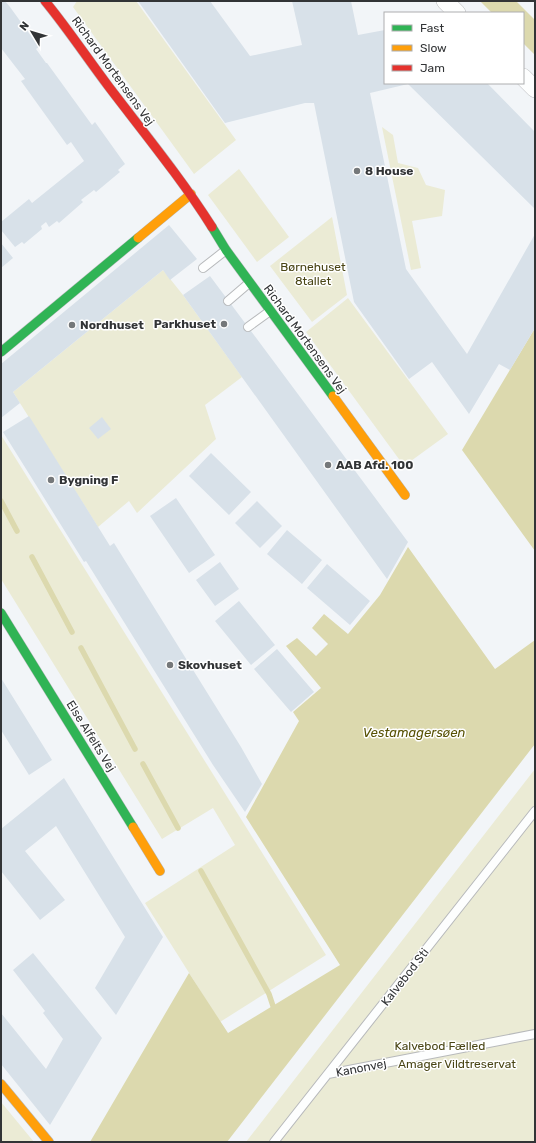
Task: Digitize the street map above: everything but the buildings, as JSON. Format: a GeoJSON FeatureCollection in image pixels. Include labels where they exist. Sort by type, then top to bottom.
{"type":"FeatureCollection","features":[{"type":"Feature","properties":{"kind":"street","name":"Richard Mortensens Vej"},"geometry":{"type":"LineString","coordinates":[[45,1],[191,194],[226,250],[405,495]]}},
{"type":"Feature","properties":{"kind":"street"},"geometry":{"type":"LineString","coordinates":[[445,1],[457,12]]}},
{"type":"Feature","properties":{"kind":"street"},"geometry":{"type":"LineString","coordinates":[[524,78],[535,89]]}},
{"type":"Feature","properties":{"kind":"street"},"geometry":{"type":"LineString","coordinates":[[1,352],[191,194]]}},
{"type":"Feature","properties":{"kind":"street","name":"Else Alfelts Vej"},"geometry":{"type":"LineString","coordinates":[[1,613],[160,871]]}},
{"type":"Feature","properties":{"kind":"street"},"geometry":{"type":"LineString","coordinates":[[1,1084],[49,1142]]}},
{"type":"Feature","properties":{"kind":"lane"},"geometry":{"type":"LineString","coordinates":[[203,268],[226,250]]}},
{"type":"Feature","properties":{"kind":"lane"},"geometry":{"type":"LineString","coordinates":[[228,301],[250,282]]}},
{"type":"Feature","properties":{"kind":"lane"},"geometry":{"type":"LineString","coordinates":[[248,327],[271,311]]}},
{"type":"Feature","properties":{"kind":"lane","name":"Kalvebod Sti"},"geometry":{"type":"LineString","coordinates":[[274,1142],[535,811]]}},
{"type":"Feature","properties":{"kind":"lane","name":"Kanonvej"},"geometry":{"type":"LineString","coordinates":[[328,1074],[535,1034]]}},
{"type":"Feature","properties":{"kind":"green space"},"geometry":{"type":"Polygon","coordinates":[[[77,1],[136,1],[236,140],[194,174],[73,7],[77,1]]]}},
{"type":"Feature","properties":{"kind":"green space"},"geometry":{"type":"Polygon","coordinates":[[[382,127],[393,135],[398,163],[418,168],[426,185],[445,190],[442,216],[412,221],[421,268],[411,270],[382,127]]]}},
{"type":"Feature","properties":{"kind":"green space"},"geometry":{"type":"Polygon","coordinates":[[[239,169],[289,237],[257,262],[208,195],[239,169]]]}},
{"type":"Feature","properties":{"kind":"green space","name":"Børnehuset 8tallet"},"geometry":{"type":"Polygon","coordinates":[[[332,217],[347,295],[312,322],[270,266],[332,217]]]}},
{"type":"Feature","properties":{"kind":"green space"},"geometry":{"type":"Polygon","coordinates":[[[163,270],[183,295],[242,377],[205,405],[216,439],[137,513],[129,501],[98,527],[13,392],[163,270]]]}},
{"type":"Feature","properties":{"kind":"green space"},"geometry":{"type":"Polygon","coordinates":[[[348,298],[448,434],[404,466],[306,332],[348,298]]]}},
{"type":"Feature","properties":{"kind":"green space"},"geometry":{"type":"Polygon","coordinates":[[[1,435],[326,955],[220,1022],[145,903],[235,845],[213,808],[162,839],[1,579],[1,435]]]}},
{"type":"Feature","properties":{"kind":"green space","name":"Kalvebod Fælled"},"geometry":{"type":"Polygon","coordinates":[[[535,769],[535,1142],[246,1142],[535,769]]]}},
{"type":"Feature","properties":{"kind":"green space"},"geometry":{"type":"Polygon","coordinates":[[[1,1102],[34,1142],[1,1142],[1,1102]]]}},
{"type":"Feature","properties":{"kind":"water"},"geometry":{"type":"Polygon","coordinates":[[[480,1],[516,1],[535,20],[535,55],[524,44],[524,12],[491,12],[480,1]]]}},
{"type":"Feature","properties":{"kind":"water"},"geometry":{"type":"Polygon","coordinates":[[[535,328],[535,551],[462,450],[535,328]]]}},
{"type":"Feature","properties":{"kind":"water","name":"Vestamagersøen"},"geometry":{"type":"Polygon","coordinates":[[[408,547],[495,669],[535,640],[535,744],[227,1142],[90,1142],[189,973],[228,1033],[340,965],[246,817],[299,721],[293,712],[321,688],[286,646],[297,638],[316,656],[328,644],[312,628],[324,614],[348,634],[380,595],[408,547]]]}},
{"type":"Feature","properties":{"kind":"waterway"},"geometry":{"type":"LineString","coordinates":[[1,501],[17,531]]}},
{"type":"Feature","properties":{"kind":"waterway"},"geometry":{"type":"LineString","coordinates":[[32,557],[72,632]]}},
{"type":"Feature","properties":{"kind":"waterway"},"geometry":{"type":"LineString","coordinates":[[81,648],[135,749]]}},
{"type":"Feature","properties":{"kind":"waterway"},"geometry":{"type":"LineString","coordinates":[[143,764],[178,828]]}},
{"type":"Feature","properties":{"kind":"waterway"},"geometry":{"type":"LineString","coordinates":[[201,871],[269,994],[273,1006]]}},
{"type":"Feature","properties":{"kind":"traffic: fast"},"geometry":{"type":"LineString","coordinates":[[212,227],[226,250],[333,396]]}},
{"type":"Feature","properties":{"kind":"traffic: fast"},"geometry":{"type":"LineString","coordinates":[[1,352],[138,238]]}},
{"type":"Feature","properties":{"kind":"traffic: fast"},"geometry":{"type":"LineString","coordinates":[[1,613],[133,827]]}},
{"type":"Feature","properties":{"kind":"traffic: slow"},"geometry":{"type":"LineString","coordinates":[[138,238],[191,194]]}},
{"type":"Feature","properties":{"kind":"traffic: slow"},"geometry":{"type":"LineString","coordinates":[[333,396],[405,495]]}},
{"type":"Feature","properties":{"kind":"traffic: slow"},"geometry":{"type":"LineString","coordinates":[[133,827],[160,871]]}},
{"type":"Feature","properties":{"kind":"traffic: slow"},"geometry":{"type":"LineString","coordinates":[[1,1084],[49,1142]]}},
{"type":"Feature","properties":{"kind":"traffic: jam"},"geometry":{"type":"LineString","coordinates":[[45,1],[175,173],[212,227]]}},
{"type":"Feature","properties":{"kind":"place","name":"8 House"},"geometry":{"type":"Point","coordinates":[357,171]}},
{"type":"Feature","properties":{"kind":"place","name":"Parkhuset"},"geometry":{"type":"Point","coordinates":[224,324]}},
{"type":"Feature","properties":{"kind":"place","name":"Nordhuset"},"geometry":{"type":"Point","coordinates":[72,325]}},
{"type":"Feature","properties":{"kind":"place","name":"AAB Afd. 100"},"geometry":{"type":"Point","coordinates":[328,465]}},
{"type":"Feature","properties":{"kind":"place","name":"Bygning F"},"geometry":{"type":"Point","coordinates":[51,480]}},
{"type":"Feature","properties":{"kind":"place","name":"Skovhuset"},"geometry":{"type":"Point","coordinates":[170,665]}},
{"type":"Feature","properties":{"kind":"park label","name":"Amager Vildtreservat"},"geometry":{"type":"Point","coordinates":[457,1064]}}]}
